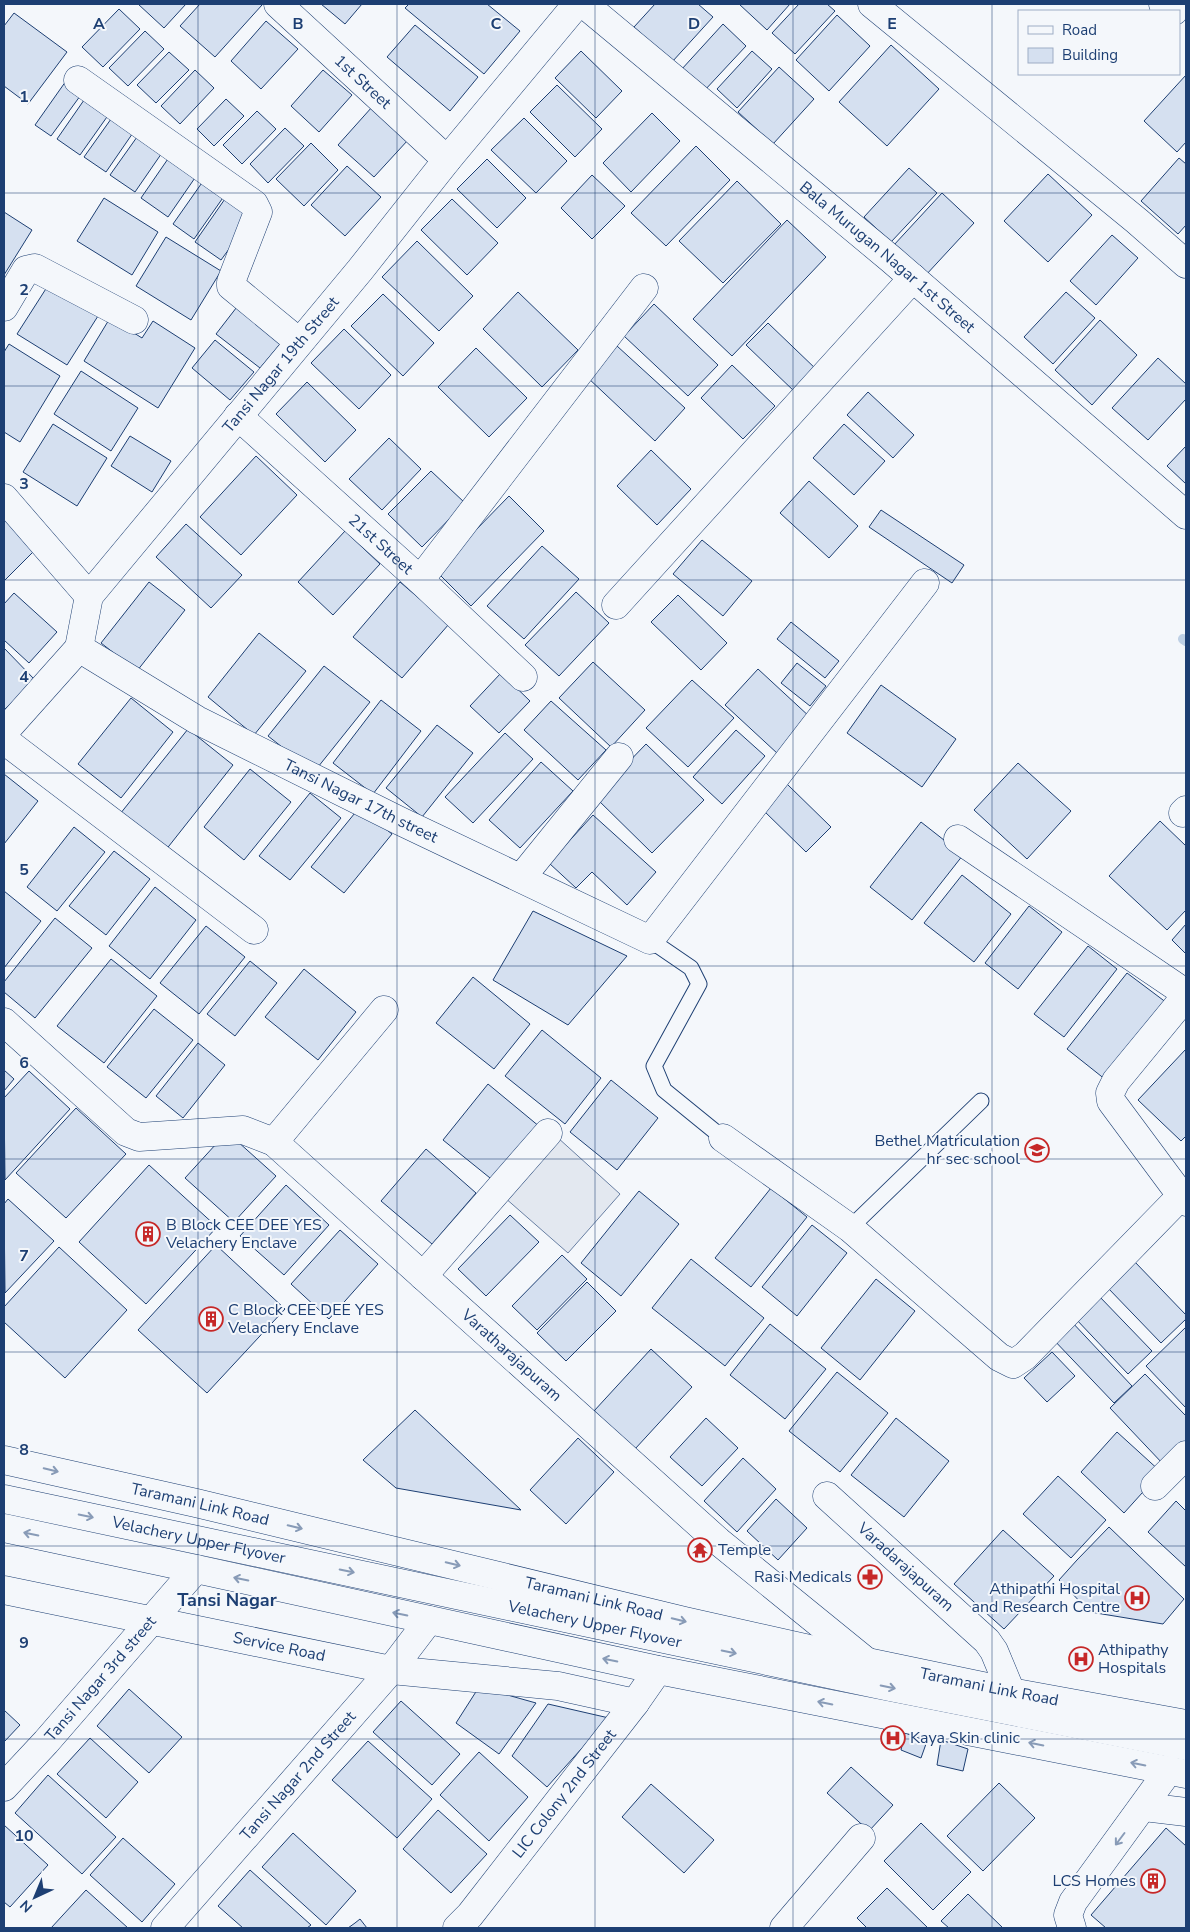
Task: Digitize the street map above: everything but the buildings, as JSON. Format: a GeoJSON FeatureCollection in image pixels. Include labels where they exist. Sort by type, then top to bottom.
{"type":"FeatureCollection","features":[{"type":"Feature","properties":{"kind":"street","name":"1st Street"},"geometry":{"type":"LineString","coordinates":[[278,4],[447,160]]}},
{"type":"Feature","properties":{"kind":"street","name":"Tansi Nagar 19th Street"},"geometry":{"type":"LineString","coordinates":[[79,648],[89,596],[577,4]]}},
{"type":"Feature","properties":{"kind":"street","name":"Bala Murugan Nagar 1st Street"},"geometry":{"type":"LineString","coordinates":[[584,4],[913,278],[1186,515]]}},
{"type":"Feature","properties":{"kind":"street"},"geometry":{"type":"LineString","coordinates":[[872,4],[1137,221],[1186,264]]}},
{"type":"Feature","properties":{"kind":"street"},"geometry":{"type":"LineString","coordinates":[[78,80],[254,204],[258,212],[231,286],[300,342]]}},
{"type":"Feature","properties":{"kind":"street"},"geometry":{"type":"LineString","coordinates":[[4,307],[26,270],[35,268],[134,320]]}},
{"type":"Feature","properties":{"kind":"street"},"geometry":{"type":"LineString","coordinates":[[616,605],[913,278]]}},
{"type":"Feature","properties":{"kind":"street"},"geometry":{"type":"LineString","coordinates":[[420,580],[644,288]]}},
{"type":"Feature","properties":{"kind":"street","name":"21st Street"},"geometry":{"type":"LineString","coordinates":[[238,416],[420,580],[523,677]]}},
{"type":"Feature","properties":{"kind":"street"},"geometry":{"type":"LineString","coordinates":[[4,498],[89,596]]}},
{"type":"Feature","properties":{"kind":"street"},"geometry":{"type":"LineString","coordinates":[[650,940],[925,583]]}},
{"type":"Feature","properties":{"kind":"street"},"geometry":{"type":"LineString","coordinates":[[4,732],[79,648]]}},
{"type":"Feature","properties":{"kind":"street","name":"Tansi Nagar 17th street"},"geometry":{"type":"LineString","coordinates":[[79,648],[197,720],[400,821],[650,940]]}},
{"type":"Feature","properties":{"kind":"street"},"geometry":{"type":"LineString","coordinates":[[4,740],[254,930]]}},
{"type":"Feature","properties":{"kind":"street"},"geometry":{"type":"LineString","coordinates":[[521,878],[619,757]]}},
{"type":"Feature","properties":{"kind":"street"},"geometry":{"type":"LineString","coordinates":[[723,1138],[850,1228],[999,1357],[1005,1362],[1013,1364],[1024,1356],[1184,1199],[1111,1101],[1110,1093],[1116,1081],[1182,1002],[1184,994],[1181,990],[958,839]]}},
{"type":"Feature","properties":{"kind":"street"},"geometry":{"type":"LineString","coordinates":[[274,1142],[384,1010]]}},
{"type":"Feature","properties":{"kind":"street","name":"Varatharajapuram"},"geometry":{"type":"LineString","coordinates":[[4,1022],[126,1132],[139,1137],[243,1130],[274,1142],[718,1541],[867,1662]]}},
{"type":"Feature","properties":{"kind":"street"},"geometry":{"type":"LineString","coordinates":[[423,1276],[548,1133]]}},
{"type":"Feature","properties":{"kind":"street"},"geometry":{"type":"LineString","coordinates":[[1155,1486],[1186,1454]]}},
{"type":"Feature","properties":{"kind":"street","name":"Taramani Link Road"},"geometry":{"type":"LineString","coordinates":[[4,1460],[215,1507],[685,1621],[867,1662],[1011,1692],[1186,1724]]}},
{"type":"Feature","properties":{"kind":"street","name":"Varadarajapuram"},"geometry":{"type":"LineString","coordinates":[[827,1496],[988,1641],[1011,1692]]}},
{"type":"Feature","properties":{"kind":"street","name":"Velachery Upper Flyover"},"geometry":{"type":"LineString","coordinates":[[4,1499],[890,1688],[1186,1746]]}},
{"type":"Feature","properties":{"kind":"street"},"geometry":{"type":"LineString","coordinates":[[4,1528],[658,1670],[1178,1772]]}},
{"type":"Feature","properties":{"kind":"street","name":"Tansi Nagar 3rd street"},"geometry":{"type":"LineString","coordinates":[[4,1787],[46,1742],[196,1569]]}},
{"type":"Feature","properties":{"kind":"street","name":"Service Road"},"geometry":{"type":"LineString","coordinates":[[4,1590],[391,1670],[558,1686],[635,1703]]}},
{"type":"Feature","properties":{"kind":"street","name":"Tansi Nagar 2nd Street"},"geometry":{"type":"LineString","coordinates":[[165,1928],[391,1670],[429,1620]]}},
{"type":"Feature","properties":{"kind":"street","name":"LIC Colony 2nd Street"},"geometry":{"type":"LineString","coordinates":[[471,1924],[658,1670]]}},
{"type":"Feature","properties":{"kind":"street"},"geometry":{"type":"LineString","coordinates":[[1072,1928],[1068,1915],[1073,1902],[1144,1807],[1178,1772]]}},
{"type":"Feature","properties":{"kind":"street"},"geometry":{"type":"LineString","coordinates":[[1144,1807],[1186,1812]]}},
{"type":"Feature","properties":{"kind":"street"},"geometry":{"type":"LineString","coordinates":[[784,1928],[861,1838]]}},
{"type":"Feature","properties":{"kind":"lane"},"geometry":{"type":"LineString","coordinates":[[650,940],[691,968],[699,984],[654,1066],[664,1090],[723,1138]]}},
{"type":"Feature","properties":{"kind":"lane"},"geometry":{"type":"LineString","coordinates":[[850,1228],[981,1102]]}},
{"type":"Feature","properties":{"kind":"shaded area"},"geometry":{"type":"Polygon","coordinates":[[[557,1137],[620,1194],[568,1253],[504,1197],[557,1137]]]}},
{"type":"Feature","properties":{"kind":"place","name":"Bethel Matriculation hr sec school"},"geometry":{"type":"Point","coordinates":[1037,1150]}},
{"type":"Feature","properties":{"kind":"place","name":"B Block CEE DEE YES Velachery Enclave"},"geometry":{"type":"Point","coordinates":[148,1234]}},
{"type":"Feature","properties":{"kind":"place","name":"C Block CEE DEE YES Velachery Enclave"},"geometry":{"type":"Point","coordinates":[211,1319]}},
{"type":"Feature","properties":{"kind":"place","name":"Temple"},"geometry":{"type":"Point","coordinates":[700,1550]}},
{"type":"Feature","properties":{"kind":"place","name":"Rasi Medicals"},"geometry":{"type":"Point","coordinates":[870,1577]}},
{"type":"Feature","properties":{"kind":"place","name":"Athipathi Hospital and Research Centre"},"geometry":{"type":"Point","coordinates":[1137,1598]}},
{"type":"Feature","properties":{"kind":"place","name":"Athipathy Hospitals"},"geometry":{"type":"Point","coordinates":[1081,1659]}},
{"type":"Feature","properties":{"kind":"place","name":"Kaya Skin clinic"},"geometry":{"type":"Point","coordinates":[893,1738]}},
{"type":"Feature","properties":{"kind":"place","name":"LCS Homes"},"geometry":{"type":"Point","coordinates":[1153,1881]}},
{"type":"Feature","properties":{"kind":"district","name":"Tansi Nagar"},"geometry":{"type":"Point","coordinates":[227,1600]}}]}
